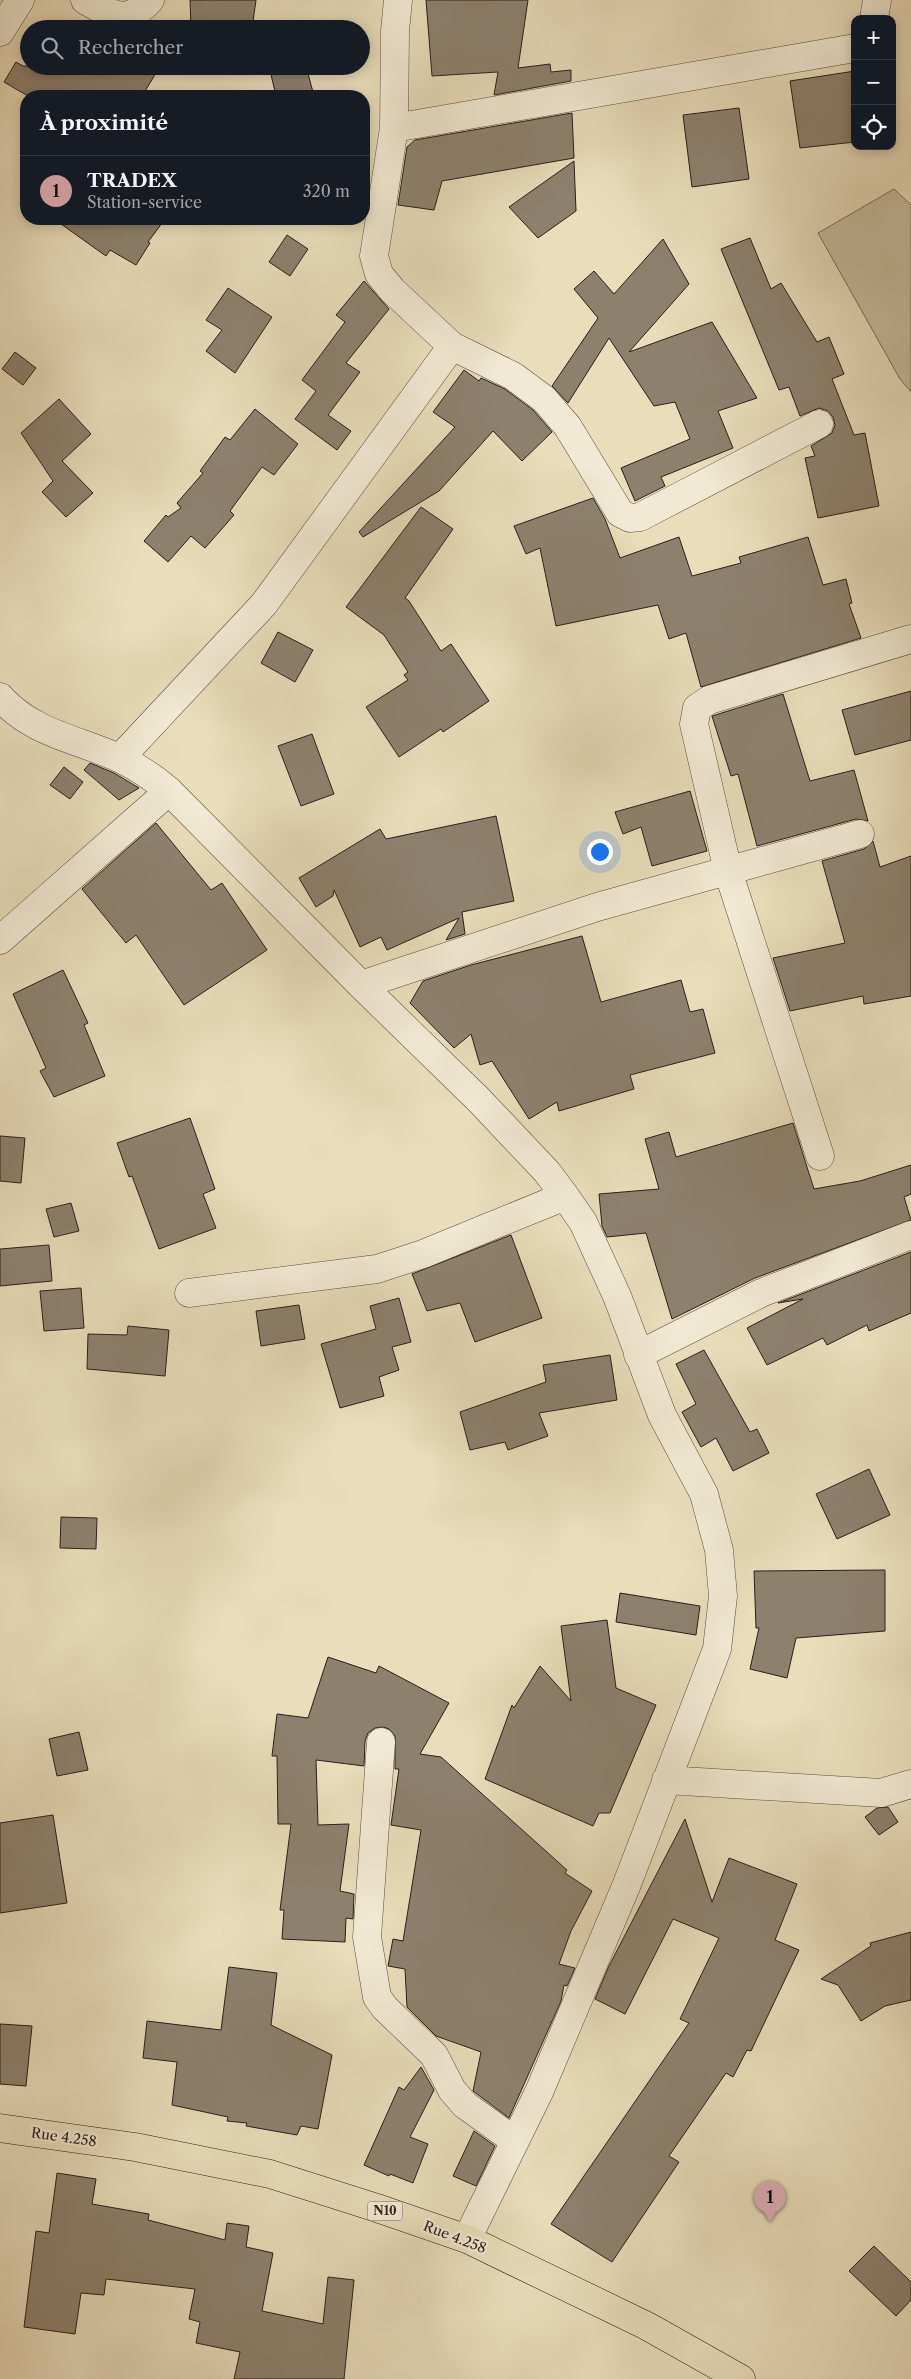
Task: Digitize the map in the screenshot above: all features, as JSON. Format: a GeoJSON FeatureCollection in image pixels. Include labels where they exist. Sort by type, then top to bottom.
{"type":"FeatureCollection","features":[{"type":"Feature","properties":{"kind":"highway","name":"Rue 4.258"},"geometry":{"type":"LineString","coordinates":[[0,2128],[135,2147],[270,2174],[467,2239],[647,2326],[741,2379]]}},
{"type":"Feature","properties":{"kind":"street"},"geometry":{"type":"LineString","coordinates":[[0,32],[20,0]]}},
{"type":"Feature","properties":{"kind":"street"},"geometry":{"type":"LineString","coordinates":[[85,0],[104,10],[122,16],[140,12],[150,0]]}},
{"type":"Feature","properties":{"kind":"street"},"geometry":{"type":"LineString","coordinates":[[398,0],[395,31],[394,128],[374,256],[379,274],[392,290],[452,346],[512,376],[544,399],[568,427],[620,513],[630,518],[640,517],[819,424]]}},
{"type":"Feature","properties":{"kind":"street"},"geometry":{"type":"LineString","coordinates":[[875,15],[877,0]]}},
{"type":"Feature","properties":{"kind":"street"},"geometry":{"type":"LineString","coordinates":[[394,128],[851,49]]}},
{"type":"Feature","properties":{"kind":"street"},"geometry":{"type":"LineString","coordinates":[[120,758],[264,604],[452,346]]}},
{"type":"Feature","properties":{"kind":"street"},"geometry":{"type":"LineString","coordinates":[[820,1156],[728,871],[694,724],[697,708],[709,700],[911,639]]}},
{"type":"Feature","properties":{"kind":"street"},"geometry":{"type":"LineString","coordinates":[[0,697],[14,712],[41,728],[120,758],[146,772],[169,791],[361,985],[479,1100],[547,1172],[583,1222],[617,1296],[638,1356],[662,1415],[704,1494],[719,1550],[723,1596],[717,1649],[627,1884],[539,2092],[467,2239]]}},
{"type":"Feature","properties":{"kind":"street"},"geometry":{"type":"LineString","coordinates":[[0,940],[169,791]]}},
{"type":"Feature","properties":{"kind":"street"},"geometry":{"type":"LineString","coordinates":[[361,985],[597,908],[860,834]]}},
{"type":"Feature","properties":{"kind":"street"},"geometry":{"type":"LineString","coordinates":[[189,1293],[376,1270],[423,1254],[565,1196]]}},
{"type":"Feature","properties":{"kind":"street"},"geometry":{"type":"LineString","coordinates":[[638,1356],[761,1292],[911,1235]]}},
{"type":"Feature","properties":{"kind":"street"},"geometry":{"type":"LineString","coordinates":[[381,1742],[367,1937],[377,1997],[384,2008],[434,2055],[452,2090],[465,2105],[515,2141]]}},
{"type":"Feature","properties":{"kind":"street"},"geometry":{"type":"LineString","coordinates":[[666,1780],[881,1793],[911,1784]]}},
{"type":"Feature","properties":{"kind":"shaded area"},"geometry":{"type":"Polygon","coordinates":[[[894,189],[911,205],[911,392],[900,379],[818,233],[894,189]]]}},
{"type":"Feature","properties":{"kind":"building"},"geometry":{"type":"Polygon","coordinates":[[[190,0],[256,0],[253,20],[191,20],[190,0]]]}},
{"type":"Feature","properties":{"kind":"building"},"geometry":{"type":"Polygon","coordinates":[[[426,0],[528,0],[518,68],[550,64],[551,72],[571,70],[571,81],[494,95],[498,72],[432,76],[426,0]]]}},
{"type":"Feature","properties":{"kind":"building"},"geometry":{"type":"Polygon","coordinates":[[[16,62],[20,64],[20,75],[155,75],[146,90],[20,91],[4,82],[16,62]]]}},
{"type":"Feature","properties":{"kind":"building"},"geometry":{"type":"Polygon","coordinates":[[[851,72],[851,142],[800,148],[790,81],[851,72]]]}},
{"type":"Feature","properties":{"kind":"building"},"geometry":{"type":"Polygon","coordinates":[[[271,75],[308,75],[312,90],[275,90],[271,75]]]}},
{"type":"Feature","properties":{"kind":"building"},"geometry":{"type":"Polygon","coordinates":[[[739,108],[749,179],[692,187],[683,115],[739,108]]]}},
{"type":"Feature","properties":{"kind":"building"},"geometry":{"type":"Polygon","coordinates":[[[572,113],[574,158],[442,181],[434,210],[398,205],[407,147],[415,140],[572,113]]]}},
{"type":"Feature","properties":{"kind":"building"},"geometry":{"type":"Polygon","coordinates":[[[574,161],[576,211],[538,238],[509,207],[574,161]]]}},
{"type":"Feature","properties":{"kind":"building"},"geometry":{"type":"Polygon","coordinates":[[[62,225],[161,225],[148,242],[150,243],[136,265],[110,250],[106,256],[62,225]]]}},
{"type":"Feature","properties":{"kind":"building"},"geometry":{"type":"Polygon","coordinates":[[[287,235],[308,249],[290,276],[269,262],[287,235]]]}},
{"type":"Feature","properties":{"kind":"building"},"geometry":{"type":"Polygon","coordinates":[[[750,238],[771,289],[781,283],[817,342],[829,337],[844,374],[832,379],[854,435],[865,433],[879,506],[818,518],[805,458],[815,456],[811,446],[832,433],[835,425],[833,417],[828,411],[819,408],[800,416],[789,387],[779,390],[721,249],[750,238]]]}},
{"type":"Feature","properties":{"kind":"building"},"geometry":{"type":"Polygon","coordinates":[[[663,239],[689,284],[629,352],[712,322],[757,398],[718,411],[733,448],[661,477],[665,486],[635,501],[621,468],[690,439],[675,402],[654,406],[609,338],[568,403],[552,386],[598,318],[574,289],[594,271],[614,294],[663,239]]]}},
{"type":"Feature","properties":{"kind":"building"},"geometry":{"type":"Polygon","coordinates":[[[364,281],[389,309],[346,363],[360,372],[328,415],[351,431],[337,450],[295,419],[316,391],[302,380],[345,322],[336,315],[364,281]]]}},
{"type":"Feature","properties":{"kind":"building"},"geometry":{"type":"Polygon","coordinates":[[[228,288],[272,317],[235,373],[206,351],[222,330],[206,320],[228,288]]]}},
{"type":"Feature","properties":{"kind":"building"},"geometry":{"type":"Polygon","coordinates":[[[15,352],[36,368],[23,385],[2,369],[15,352]]]}},
{"type":"Feature","properties":{"kind":"building"},"geometry":{"type":"Polygon","coordinates":[[[464,370],[479,381],[481,378],[505,389],[533,410],[552,432],[522,461],[493,431],[439,491],[363,537],[359,532],[455,427],[433,412],[464,370]]]}},
{"type":"Feature","properties":{"kind":"building"},"geometry":{"type":"Polygon","coordinates":[[[59,399],[91,434],[62,461],[93,493],[66,517],[42,492],[53,481],[21,433],[59,399]]]}},
{"type":"Feature","properties":{"kind":"building"},"geometry":{"type":"Polygon","coordinates":[[[255,409],[298,444],[274,475],[262,467],[230,511],[234,515],[205,548],[191,536],[168,562],[144,541],[166,515],[168,517],[181,508],[177,503],[203,473],[200,471],[225,437],[230,440],[255,409]]]}},
{"type":"Feature","properties":{"kind":"building"},"geometry":{"type":"Polygon","coordinates":[[[593,498],[605,519],[620,558],[679,537],[692,576],[741,563],[739,557],[808,537],[823,585],[846,579],[852,603],[849,604],[861,638],[701,687],[686,633],[669,639],[658,605],[556,626],[540,548],[526,554],[514,526],[593,498]]]}},
{"type":"Feature","properties":{"kind":"building"},"geometry":{"type":"Polygon","coordinates":[[[421,507],[453,529],[405,598],[409,601],[441,651],[451,644],[489,701],[443,732],[441,729],[399,757],[366,707],[408,680],[404,675],[408,672],[384,635],[346,607],[421,507]]]}},
{"type":"Feature","properties":{"kind":"building"},"geometry":{"type":"Polygon","coordinates":[[[278,632],[313,650],[295,682],[261,663],[278,632]]]}},
{"type":"Feature","properties":{"kind":"building"},"geometry":{"type":"Polygon","coordinates":[[[911,691],[911,740],[855,755],[842,710],[911,691]]]}},
{"type":"Feature","properties":{"kind":"building"},"geometry":{"type":"Polygon","coordinates":[[[783,694],[810,781],[854,770],[868,821],[856,819],[757,846],[738,774],[731,776],[712,716],[783,694]]]}},
{"type":"Feature","properties":{"kind":"building"},"geometry":{"type":"Polygon","coordinates":[[[312,734],[334,794],[301,806],[278,746],[312,734]]]}},
{"type":"Feature","properties":{"kind":"building"},"geometry":{"type":"Polygon","coordinates":[[[90,763],[114,773],[139,788],[119,800],[84,770],[90,763]]]}},
{"type":"Feature","properties":{"kind":"building"},"geometry":{"type":"Polygon","coordinates":[[[64,767],[83,782],[70,799],[50,785],[64,767]]]}},
{"type":"Feature","properties":{"kind":"building"},"geometry":{"type":"Polygon","coordinates":[[[690,791],[707,851],[652,866],[641,827],[623,834],[615,812],[690,791]]]}},
{"type":"Feature","properties":{"kind":"building"},"geometry":{"type":"Polygon","coordinates":[[[496,816],[514,901],[462,912],[465,934],[446,940],[459,918],[387,950],[381,937],[360,947],[334,890],[333,896],[316,907],[299,878],[380,829],[386,839],[496,816]]]}},
{"type":"Feature","properties":{"kind":"building"},"geometry":{"type":"Polygon","coordinates":[[[156,823],[211,890],[222,883],[267,950],[184,1005],[136,935],[126,943],[82,889],[156,823]]]}},
{"type":"Feature","properties":{"kind":"building"},"geometry":{"type":"Polygon","coordinates":[[[873,841],[880,867],[911,856],[911,996],[864,1004],[863,996],[790,1011],[773,958],[845,943],[822,861],[864,849],[873,841]]]}},
{"type":"Feature","properties":{"kind":"building"},"geometry":{"type":"Polygon","coordinates":[[[582,936],[601,1002],[681,980],[690,1012],[703,1009],[715,1053],[630,1075],[634,1089],[559,1111],[557,1102],[529,1119],[492,1061],[480,1065],[471,1034],[454,1048],[410,1003],[423,981],[471,965],[582,936]]]}},
{"type":"Feature","properties":{"kind":"building"},"geometry":{"type":"Polygon","coordinates":[[[63,970],[88,1023],[84,1025],[105,1076],[54,1097],[40,1071],[46,1068],[13,994],[63,970]]]}},
{"type":"Feature","properties":{"kind":"building"},"geometry":{"type":"Polygon","coordinates":[[[190,1118],[215,1189],[203,1194],[216,1228],[159,1249],[132,1176],[129,1177],[117,1143],[190,1118]]]}},
{"type":"Feature","properties":{"kind":"building"},"geometry":{"type":"Polygon","coordinates":[[[793,1123],[814,1189],[860,1181],[911,1165],[911,1194],[904,1197],[911,1220],[755,1278],[672,1319],[646,1233],[607,1237],[602,1226],[599,1194],[659,1189],[645,1139],[669,1132],[676,1157],[793,1123]]]}},
{"type":"Feature","properties":{"kind":"building"},"geometry":{"type":"Polygon","coordinates":[[[0,1136],[25,1138],[21,1183],[0,1181],[0,1136]]]}},
{"type":"Feature","properties":{"kind":"building"},"geometry":{"type":"Polygon","coordinates":[[[71,1203],[79,1231],[54,1237],[46,1209],[71,1203]]]}},
{"type":"Feature","properties":{"kind":"building"},"geometry":{"type":"Polygon","coordinates":[[[511,1235],[542,1318],[475,1342],[460,1303],[427,1311],[412,1274],[511,1235]]]}},
{"type":"Feature","properties":{"kind":"building"},"geometry":{"type":"Polygon","coordinates":[[[49,1245],[52,1281],[0,1286],[0,1249],[49,1245]]]}},
{"type":"Feature","properties":{"kind":"building"},"geometry":{"type":"Polygon","coordinates":[[[911,1252],[911,1313],[869,1331],[867,1325],[827,1345],[823,1338],[767,1365],[747,1328],[803,1299],[778,1303],[911,1252]]]}},
{"type":"Feature","properties":{"kind":"building"},"geometry":{"type":"Polygon","coordinates":[[[81,1288],[84,1328],[44,1331],[40,1291],[81,1288]]]}},
{"type":"Feature","properties":{"kind":"building"},"geometry":{"type":"Polygon","coordinates":[[[399,1298],[411,1342],[392,1347],[399,1370],[379,1377],[384,1396],[340,1408],[321,1344],[376,1329],[370,1306],[399,1298]]]}},
{"type":"Feature","properties":{"kind":"building"},"geometry":{"type":"Polygon","coordinates":[[[299,1305],[305,1339],[261,1346],[256,1311],[299,1305]]]}},
{"type":"Feature","properties":{"kind":"building"},"geometry":{"type":"Polygon","coordinates":[[[128,1326],[169,1330],[165,1376],[87,1369],[88,1334],[127,1335],[128,1326]]]}},
{"type":"Feature","properties":{"kind":"building"},"geometry":{"type":"Polygon","coordinates":[[[704,1350],[750,1432],[757,1429],[769,1453],[733,1471],[716,1438],[701,1447],[682,1412],[696,1404],[676,1364],[704,1350]]]}},
{"type":"Feature","properties":{"kind":"building"},"geometry":{"type":"Polygon","coordinates":[[[610,1355],[617,1400],[539,1413],[548,1436],[508,1450],[505,1442],[470,1450],[460,1412],[546,1382],[543,1365],[610,1355]]]}},
{"type":"Feature","properties":{"kind":"building"},"geometry":{"type":"Polygon","coordinates":[[[869,1469],[890,1515],[837,1539],[816,1494],[869,1469]]]}},
{"type":"Feature","properties":{"kind":"building"},"geometry":{"type":"Polygon","coordinates":[[[61,1517],[97,1518],[96,1549],[60,1548],[61,1517]]]}},
{"type":"Feature","properties":{"kind":"building"},"geometry":{"type":"Polygon","coordinates":[[[885,1570],[885,1631],[796,1638],[787,1678],[750,1669],[759,1628],[756,1628],[754,1571],[885,1570]]]}},
{"type":"Feature","properties":{"kind":"building"},"geometry":{"type":"Polygon","coordinates":[[[620,1593],[700,1606],[696,1635],[616,1622],[620,1593]]]}},
{"type":"Feature","properties":{"kind":"building"},"geometry":{"type":"Polygon","coordinates":[[[607,1620],[616,1688],[656,1705],[610,1813],[599,1813],[593,1826],[485,1779],[512,1705],[514,1708],[540,1666],[571,1701],[561,1626],[607,1620]]]}},
{"type":"Feature","properties":{"kind":"building"},"geometry":{"type":"Polygon","coordinates":[[[328,1657],[376,1673],[379,1666],[449,1703],[420,1754],[441,1757],[567,1870],[565,1873],[592,1891],[571,1931],[559,1964],[575,1968],[567,1986],[564,1985],[561,2001],[509,2118],[473,2091],[481,2052],[436,2036],[407,2007],[405,1969],[388,1966],[393,1939],[403,1941],[421,1830],[391,1825],[399,1769],[395,1769],[395,1736],[389,1729],[383,1727],[375,1728],[368,1733],[365,1741],[364,1766],[316,1760],[318,1825],[349,1824],[340,1891],[354,1894],[353,1919],[346,1918],[345,1942],[282,1939],[284,1910],[280,1910],[291,1824],[278,1824],[277,1756],[272,1756],[277,1714],[308,1718],[328,1657]]]}},
{"type":"Feature","properties":{"kind":"building"},"geometry":{"type":"Polygon","coordinates":[[[79,1732],[88,1770],[57,1776],[49,1739],[79,1732]]]}},
{"type":"Feature","properties":{"kind":"building"},"geometry":{"type":"Polygon","coordinates":[[[888,1807],[898,1822],[879,1835],[865,1817],[877,1808],[888,1807]]]}},
{"type":"Feature","properties":{"kind":"building"},"geometry":{"type":"Polygon","coordinates":[[[53,1815],[67,1903],[0,1913],[0,1823],[53,1815]]]}},
{"type":"Feature","properties":{"kind":"building"},"geometry":{"type":"Polygon","coordinates":[[[685,1819],[712,1902],[729,1858],[797,1884],[775,1940],[799,1950],[751,2051],[747,2050],[733,2077],[726,2073],[669,2156],[679,2162],[612,2262],[551,2224],[689,2023],[680,2019],[719,1938],[673,1919],[625,2014],[595,1999],[609,1966],[685,1819]]]}},
{"type":"Feature","properties":{"kind":"building"},"geometry":{"type":"Polygon","coordinates":[[[911,1932],[911,2000],[885,2006],[861,2021],[838,1985],[821,1979],[871,1946],[870,1943],[911,1932]]]}},
{"type":"Feature","properties":{"kind":"building"},"geometry":{"type":"Polygon","coordinates":[[[229,1967],[277,1973],[271,2025],[332,2055],[318,2129],[301,2126],[297,2135],[246,2126],[247,2123],[227,2121],[228,2117],[172,2105],[177,2062],[143,2058],[147,2021],[221,2030],[229,1967]]]}},
{"type":"Feature","properties":{"kind":"building"},"geometry":{"type":"Polygon","coordinates":[[[0,2024],[32,2026],[26,2086],[0,2084],[0,2024]]]}},
{"type":"Feature","properties":{"kind":"building"},"geometry":{"type":"Polygon","coordinates":[[[421,2067],[434,2090],[410,2137],[428,2144],[413,2183],[390,2174],[389,2176],[364,2165],[399,2087],[404,2090],[421,2067]]]}},
{"type":"Feature","properties":{"kind":"building"},"geometry":{"type":"Polygon","coordinates":[[[474,2131],[495,2146],[476,2186],[453,2176],[474,2131]]]}},
{"type":"Feature","properties":{"kind":"building"},"geometry":{"type":"Polygon","coordinates":[[[57,2173],[96,2179],[92,2204],[149,2214],[148,2220],[225,2240],[227,2223],[249,2226],[246,2247],[273,2253],[262,2311],[323,2324],[328,2277],[354,2280],[344,2379],[234,2379],[240,2352],[196,2343],[200,2322],[189,2319],[195,2289],[106,2279],[104,2295],[81,2293],[75,2334],[24,2327],[36,2231],[49,2233],[57,2173]]]}},
{"type":"Feature","properties":{"kind":"building"},"geometry":{"type":"Polygon","coordinates":[[[874,2246],[911,2282],[911,2300],[896,2316],[849,2271],[874,2246]]]}},
{"type":"Feature","properties":{"kind":"place","name":"TRADEX"},"geometry":{"type":"Point","coordinates":[770,2222]}}]}
